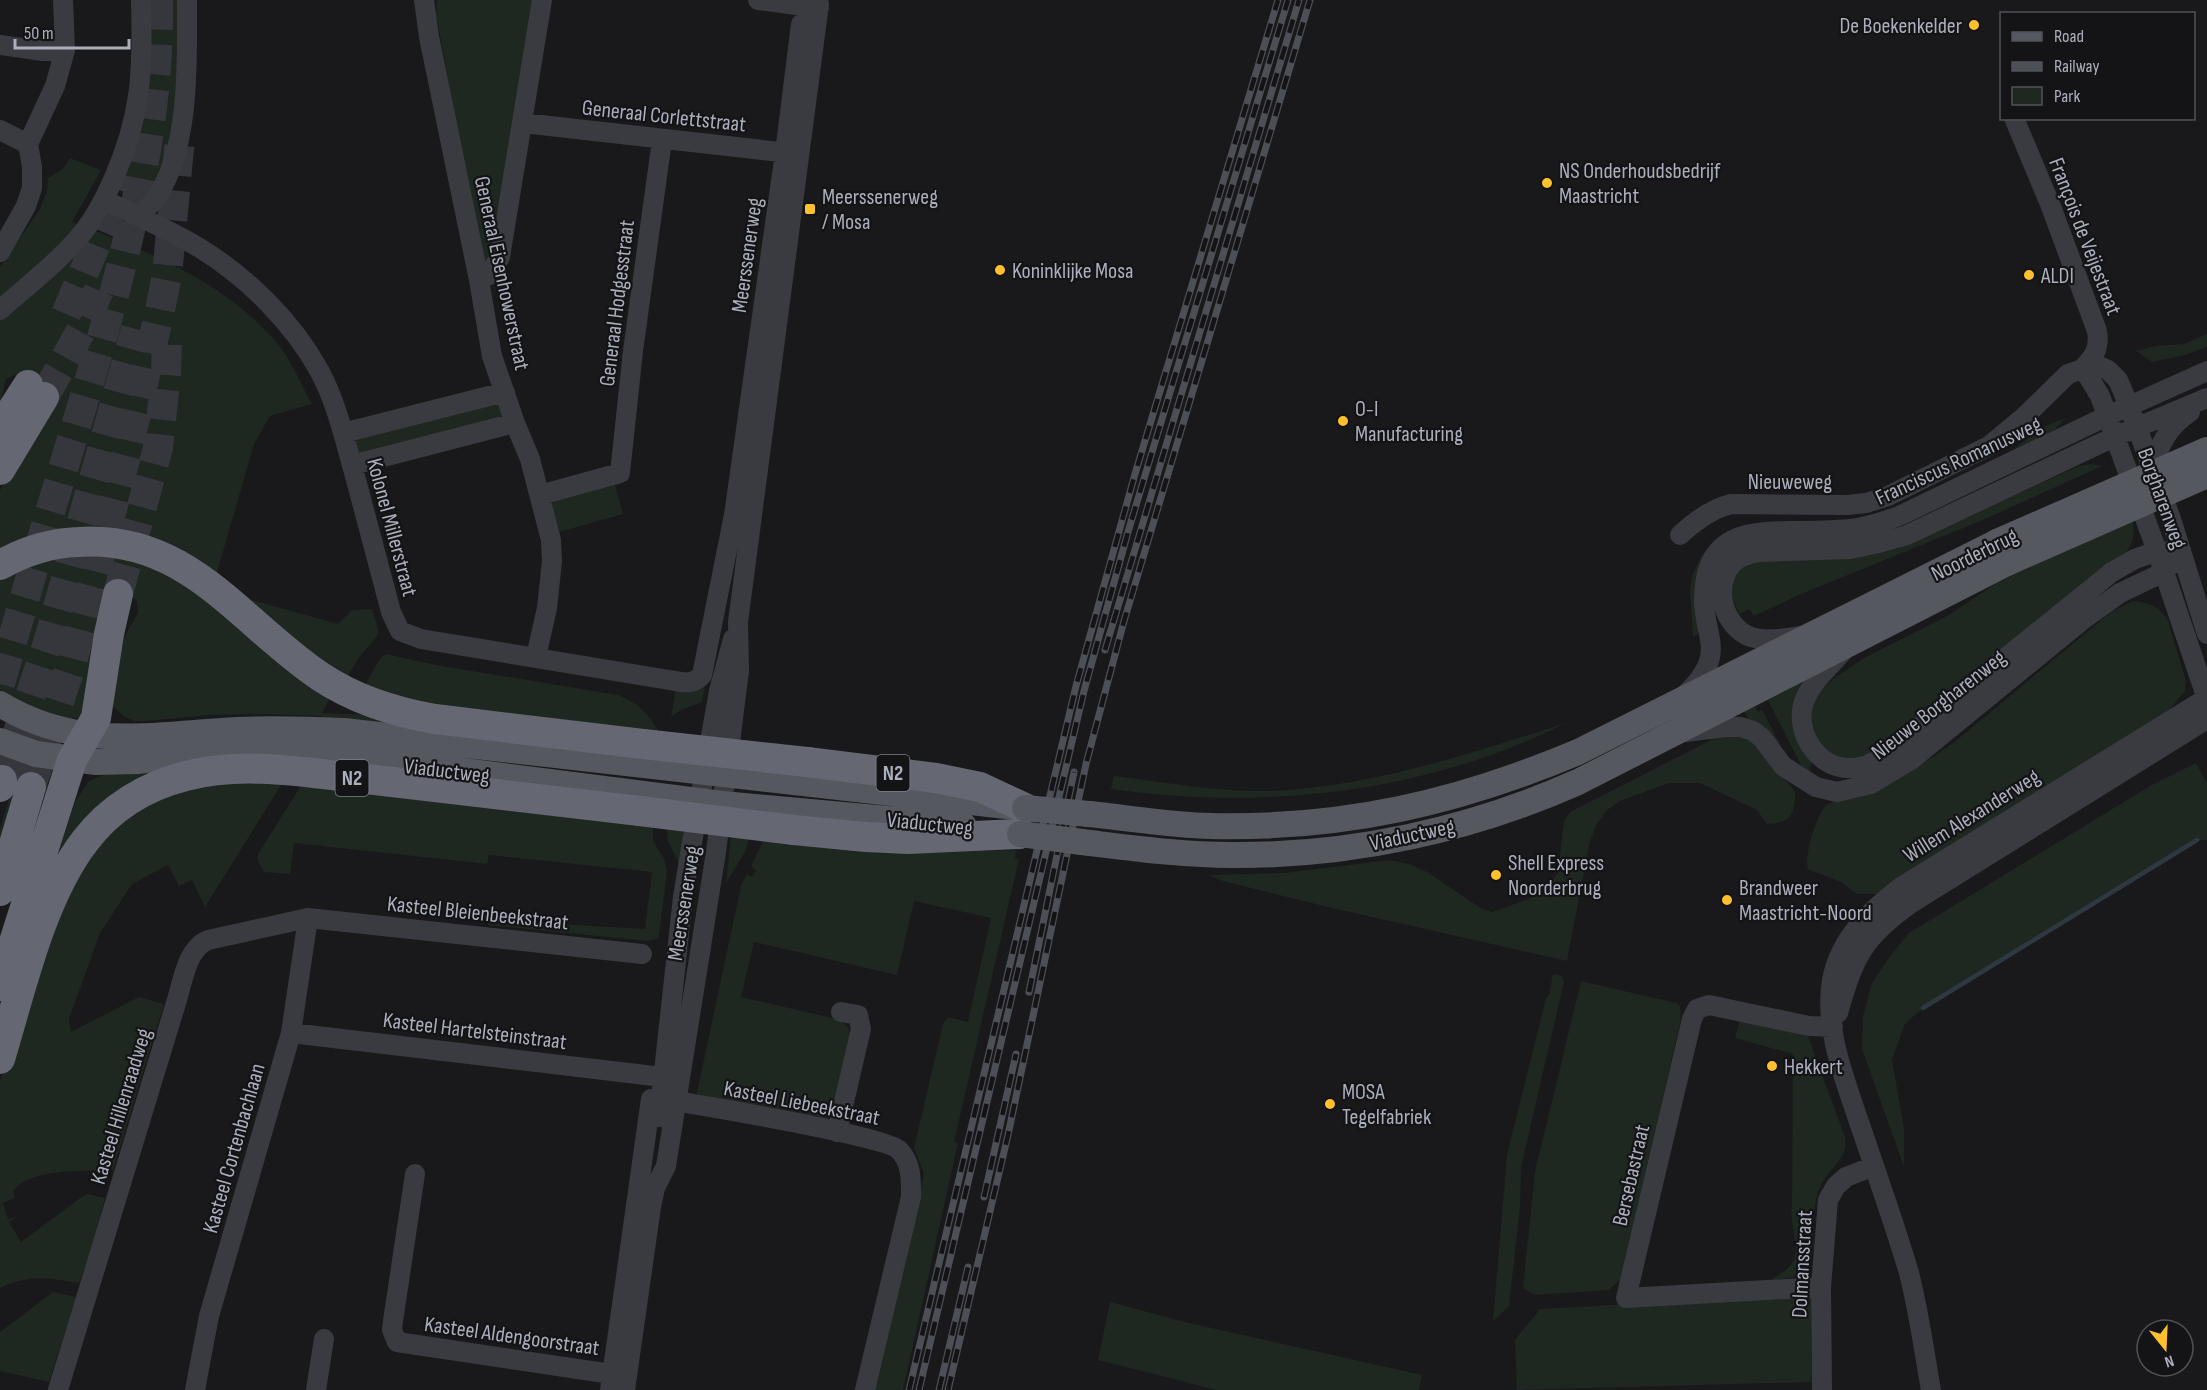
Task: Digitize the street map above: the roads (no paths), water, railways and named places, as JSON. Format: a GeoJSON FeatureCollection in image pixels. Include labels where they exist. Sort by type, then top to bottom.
{"type":"FeatureCollection","features":[{"type":"Feature","properties":{"kind":"highway"},"geometry":{"type":"LineString","coordinates":[[0,429],[36,391],[0,470]]}},
{"type":"Feature","properties":{"kind":"highway","name":"N2"},"geometry":{"type":"LineString","coordinates":[[0,565],[35,550],[71,542],[107,542],[137,548],[178,564],[204,580],[320,676],[375,705],[435,719],[936,778],[980,787],[1023,821]]}},
{"type":"Feature","properties":{"kind":"highway"},"geometry":{"type":"LineString","coordinates":[[0,986],[72,760],[97,715],[109,634],[118,594]]}},
{"type":"Feature","properties":{"kind":"highway","name":"N2"},"geometry":{"type":"LineString","coordinates":[[0,1059],[46,913],[55,890],[84,842],[113,812],[130,799],[186,776],[228,770],[299,772],[866,837],[908,839],[1023,821]]}},
{"type":"Feature","properties":{"kind":"highway"},"geometry":{"type":"LineString","coordinates":[[0,891],[32,787]]}},
{"type":"Feature","properties":{"kind":"main road","name":"Noorderbrug"},"geometry":{"type":"LineString","coordinates":[[1759,691],[1849,645],[2002,553],[2207,450]]}},
{"type":"Feature","properties":{"kind":"main road","name":"Noorderbrug"},"geometry":{"type":"LineString","coordinates":[[1746,667],[1810,636],[2002,553],[2207,476]]}},
{"type":"Feature","properties":{"kind":"main road","name":"Viaductweg"},"geometry":{"type":"LineString","coordinates":[[0,741],[36,754],[72,760],[114,763],[228,751],[304,752],[711,802],[956,825],[1023,821],[1089,813],[1174,823],[1242,826],[1305,824],[1388,813],[1451,798],[1541,768],[1578,752],[1746,667]]}},
{"type":"Feature","properties":{"kind":"main road","name":"Viaductweg"},"geometry":{"type":"LineString","coordinates":[[0,704],[42,724],[87,735],[120,738],[238,730],[344,730],[716,772],[1023,821],[1082,842],[1176,853],[1232,855],[1322,851],[1405,838],[1489,816],[1578,783],[1759,691]]}},
{"type":"Feature","properties":{"kind":"street"},"geometry":{"type":"LineString","coordinates":[[0,252],[26,206],[32,188],[32,167],[28,144],[55,86],[65,50],[63,0]]}},
{"type":"Feature","properties":{"kind":"street"},"geometry":{"type":"LineString","coordinates":[[0,310],[69,248],[84,232],[104,200],[126,151],[136,115],[141,64],[141,0]]}},
{"type":"Feature","properties":{"kind":"street"},"geometry":{"type":"LineString","coordinates":[[137,216],[158,195],[175,154],[187,68],[187,0]]}},
{"type":"Feature","properties":{"kind":"street","name":"Generaal Eisenhowerstraat"},"geometry":{"type":"LineString","coordinates":[[424,0],[492,356],[530,459],[551,540],[552,561],[548,608],[536,657]]}},
{"type":"Feature","properties":{"kind":"street"},"geometry":{"type":"LineString","coordinates":[[479,280],[489,274],[501,257],[542,0]]}},
{"type":"Feature","properties":{"kind":"street"},"geometry":{"type":"LineString","coordinates":[[759,0],[820,4]]}},
{"type":"Feature","properties":{"kind":"street","name":"Meerssenerweg"},"geometry":{"type":"LineString","coordinates":[[668,1100],[674,992],[683,897],[711,802],[739,671],[738,622],[743,516],[793,154],[820,4]]}},
{"type":"Feature","properties":{"kind":"street"},"geometry":{"type":"LineString","coordinates":[[0,45],[43,51],[65,50]]}},
{"type":"Feature","properties":{"kind":"street","name":"François de Veijestraat"},"geometry":{"type":"LineString","coordinates":[[2015,120],[2050,204],[2097,331],[2096,353],[2083,368]]}},
{"type":"Feature","properties":{"kind":"street","name":"Generaal Corlettstraat"},"geometry":{"type":"LineString","coordinates":[[523,123],[793,154]]}},
{"type":"Feature","properties":{"kind":"street"},"geometry":{"type":"LineString","coordinates":[[0,130],[28,144]]}},
{"type":"Feature","properties":{"kind":"street","name":"Generaal Hodgesstraat"},"geometry":{"type":"LineString","coordinates":[[540,495],[620,473],[633,351],[662,140]]}},
{"type":"Feature","properties":{"kind":"street","name":"Kolonel Millerstraat"},"geometry":{"type":"LineString","coordinates":[[104,200],[198,247],[241,279],[292,330],[320,372],[330,394],[352,465],[391,612],[400,631],[421,639],[669,680],[690,683],[695,682],[702,675]]}},
{"type":"Feature","properties":{"kind":"street"},"geometry":{"type":"LineString","coordinates":[[2107,416],[2100,396],[2083,368],[2101,367],[2114,374],[2137,428]]}},
{"type":"Feature","properties":{"kind":"street","name":"Nieuweweg"},"geometry":{"type":"LineString","coordinates":[[1680,535],[1695,522],[1721,506],[1731,504],[1847,505],[1866,503],[1888,496],[1989,446],[2024,417],[2068,374],[2083,368]]}},
{"type":"Feature","properties":{"kind":"street","name":"Franciscus Romanusweg"},"geometry":{"type":"LineString","coordinates":[[1678,701],[1696,685],[1709,663],[1711,645],[1704,588],[1711,562],[1716,552],[1724,544],[1753,533],[1852,529],[1874,525],[1899,516],[2107,416],[2207,371]]}},
{"type":"Feature","properties":{"kind":"street"},"geometry":{"type":"LineString","coordinates":[[343,433],[504,392]]}},
{"type":"Feature","properties":{"kind":"street"},"geometry":{"type":"LineString","coordinates":[[2153,468],[2158,449],[2174,425],[2207,399]]}},
{"type":"Feature","properties":{"kind":"street","name":"Franciscus Romanusweg"},"geometry":{"type":"LineString","coordinates":[[1810,636],[1779,639],[1755,638],[1734,627],[1727,617],[1723,600],[1725,577],[1734,562],[1746,555],[1758,552],[1850,549],[1907,535],[2115,437],[2207,399]]}},
{"type":"Feature","properties":{"kind":"street","name":"Borgharenweg"},"geometry":{"type":"LineString","coordinates":[[2107,416],[2157,550],[2207,698]]}},
{"type":"Feature","properties":{"kind":"street"},"geometry":{"type":"LineString","coordinates":[[352,465],[515,423]]}},
{"type":"Feature","properties":{"kind":"street","name":"Borgharenweg"},"geometry":{"type":"LineString","coordinates":[[2137,428],[2153,468],[2207,634]]}},
{"type":"Feature","properties":{"kind":"street","name":"Meerssenerweg"},"geometry":{"type":"LineString","coordinates":[[702,675],[743,516]]}},
{"type":"Feature","properties":{"kind":"street"},"geometry":{"type":"LineString","coordinates":[[2157,550],[2181,552]]}},
{"type":"Feature","properties":{"kind":"street","name":"Nieuwe Borgharenweg"},"geometry":{"type":"LineString","coordinates":[[1849,645],[1806,696],[1802,721],[1807,739],[1817,754],[1836,766],[1851,769],[1872,764],[1884,756],[2112,572],[2157,550]]}},
{"type":"Feature","properties":{"kind":"street","name":"Nieuwe Borgharenweg"},"geometry":{"type":"LineString","coordinates":[[1677,733],[1726,727],[1753,730],[1783,766],[1816,787],[1837,792],[1862,787],[1879,780],[1911,760],[2085,618],[2120,593],[2164,572],[2181,552]]}},
{"type":"Feature","properties":{"kind":"street","name":"Willem Alexanderweg"},"geometry":{"type":"LineString","coordinates":[[1931,1390],[1909,1274],[1838,1058],[1831,992],[1836,965],[1858,925],[1880,903],[1929,870],[2207,698]]}},
{"type":"Feature","properties":{"kind":"street","name":"Willem Alexanderweg"},"geometry":{"type":"LineString","coordinates":[[1833,1027],[1855,960],[1878,930],[1894,916],[2207,719]]}},
{"type":"Feature","properties":{"kind":"street","name":"Meerssenerweg"},"geometry":{"type":"LineString","coordinates":[[619,1382],[655,1188],[653,1166],[710,900],[711,802]]}},
{"type":"Feature","properties":{"kind":"street","name":"Kasteel Bleienbeekstraat"},"geometry":{"type":"LineString","coordinates":[[308,918],[642,954]]}},
{"type":"Feature","properties":{"kind":"street","name":"Kasteel Cortenbachlaan"},"geometry":{"type":"LineString","coordinates":[[195,1390],[209,1316],[291,1033],[308,918]]}},
{"type":"Feature","properties":{"kind":"street","name":"Kasteel Hillenraadweg"},"geometry":{"type":"LineString","coordinates":[[58,1390],[193,951],[208,940],[308,918]]}},
{"type":"Feature","properties":{"kind":"street","name":"Meerssenerweg"},"geometry":{"type":"LineString","coordinates":[[619,1382],[632,1244],[662,1001],[674,992]]}},
{"type":"Feature","properties":{"kind":"street","name":"Bersebastraat"},"geometry":{"type":"LineString","coordinates":[[1821,1287],[1626,1298],[1692,1019],[1697,1009],[1709,1005],[1809,1026],[1833,1027]]}},
{"type":"Feature","properties":{"kind":"street"},"geometry":{"type":"LineString","coordinates":[[837,1132],[861,1029],[858,1015],[841,1011]]}},
{"type":"Feature","properties":{"kind":"street","name":"Kasteel Hartelsteinstraat"},"geometry":{"type":"LineString","coordinates":[[291,1033],[654,1076]]}},
{"type":"Feature","properties":{"kind":"street","name":"Kasteel Liebeekstraat"},"geometry":{"type":"LineString","coordinates":[[668,1100],[837,1132],[887,1143],[899,1149],[910,1168],[911,1197],[865,1390]]}},
{"type":"Feature","properties":{"kind":"street","name":"Dolmansstraat"},"geometry":{"type":"LineString","coordinates":[[1822,1390],[1821,1287],[1827,1208],[1831,1192],[1846,1176],[1874,1166]]}},
{"type":"Feature","properties":{"kind":"street","name":"Kasteel Aldengoorstraat"},"geometry":{"type":"LineString","coordinates":[[415,1174],[393,1321],[394,1337],[397,1342],[619,1382]]}},
{"type":"Feature","properties":{"kind":"street"},"geometry":{"type":"LineString","coordinates":[[316,1390],[324,1339]]}},
{"type":"Feature","properties":{"kind":"waterway"},"geometry":{"type":"LineString","coordinates":[[1923,1008],[2197,840]]}},
{"type":"Feature","properties":{"kind":"tunnel"},"geometry":{"type":"LineString","coordinates":[[0,684],[113,299],[137,201],[153,101],[158,0]]}},
{"type":"Feature","properties":{"kind":"tunnel"},"geometry":{"type":"LineString","coordinates":[[31,787],[72,662],[129,444],[159,315],[167,275],[180,138]]}},
{"type":"Feature","properties":{"kind":"tunnel"},"geometry":{"type":"LineString","coordinates":[[66,314],[125,176]]}},
{"type":"Feature","properties":{"kind":"tunnel"},"geometry":{"type":"LineString","coordinates":[[44,397],[83,327],[99,290]]}},
{"type":"Feature","properties":{"kind":"tunnel"},"geometry":{"type":"LineString","coordinates":[[2,780],[48,643],[136,329]]}},
{"type":"Feature","properties":{"kind":"tunnel"},"geometry":{"type":"LineString","coordinates":[[118,594],[158,448],[167,341]]}},
{"type":"Feature","properties":{"kind":"railway"},"geometry":{"type":"LineString","coordinates":[[909,1390],[1076,686],[1135,474],[1278,0]]}},
{"type":"Feature","properties":{"kind":"railway"},"geometry":{"type":"LineString","coordinates":[[919,1390],[1084,691],[1128,532],[1288,0]]}},
{"type":"Feature","properties":{"kind":"railway"},"geometry":{"type":"LineString","coordinates":[[1105,650],[1299,0]]}},
{"type":"Feature","properties":{"kind":"railway"},"geometry":{"type":"LineString","coordinates":[[948,1390],[1008,1135],[1086,764],[1124,621],[1310,0]]}},
{"type":"Feature","properties":{"kind":"railway"},"geometry":{"type":"LineString","coordinates":[[1029,992],[1074,772]]}},
{"type":"Feature","properties":{"kind":"railway"},"geometry":{"type":"LineString","coordinates":[[984,1197],[1016,1054]]}},
{"type":"Feature","properties":{"kind":"railway"},"geometry":{"type":"LineString","coordinates":[[939,1390],[968,1267]]}},
{"type":"Feature","properties":{"kind":"place","name":"De Boekenkelder"},"geometry":{"type":"Point","coordinates":[1974,25]}},
{"type":"Feature","properties":{"kind":"place","name":"NS Onderhoudsbedrijf Maastricht"},"geometry":{"type":"Point","coordinates":[1547,183]}},
{"type":"Feature","properties":{"kind":"place","name":"Meerssenerweg / Mosa"},"geometry":{"type":"Point","coordinates":[810,209]}},
{"type":"Feature","properties":{"kind":"place","name":"Koninklijke Mosa"},"geometry":{"type":"Point","coordinates":[1000,270]}},
{"type":"Feature","properties":{"kind":"place","name":"ALDI"},"geometry":{"type":"Point","coordinates":[2029,275]}},
{"type":"Feature","properties":{"kind":"place","name":"O-I Manufacturing"},"geometry":{"type":"Point","coordinates":[1343,421]}},
{"type":"Feature","properties":{"kind":"place","name":"Shell Express Noorderbrug"},"geometry":{"type":"Point","coordinates":[1496,875]}},
{"type":"Feature","properties":{"kind":"place","name":"Brandweer Maastricht-Noord"},"geometry":{"type":"Point","coordinates":[1727,900]}},
{"type":"Feature","properties":{"kind":"place","name":"Hekkert"},"geometry":{"type":"Point","coordinates":[1772,1066]}},
{"type":"Feature","properties":{"kind":"place","name":"MOSA Tegelfabriek"},"geometry":{"type":"Point","coordinates":[1330,1104]}}]}
